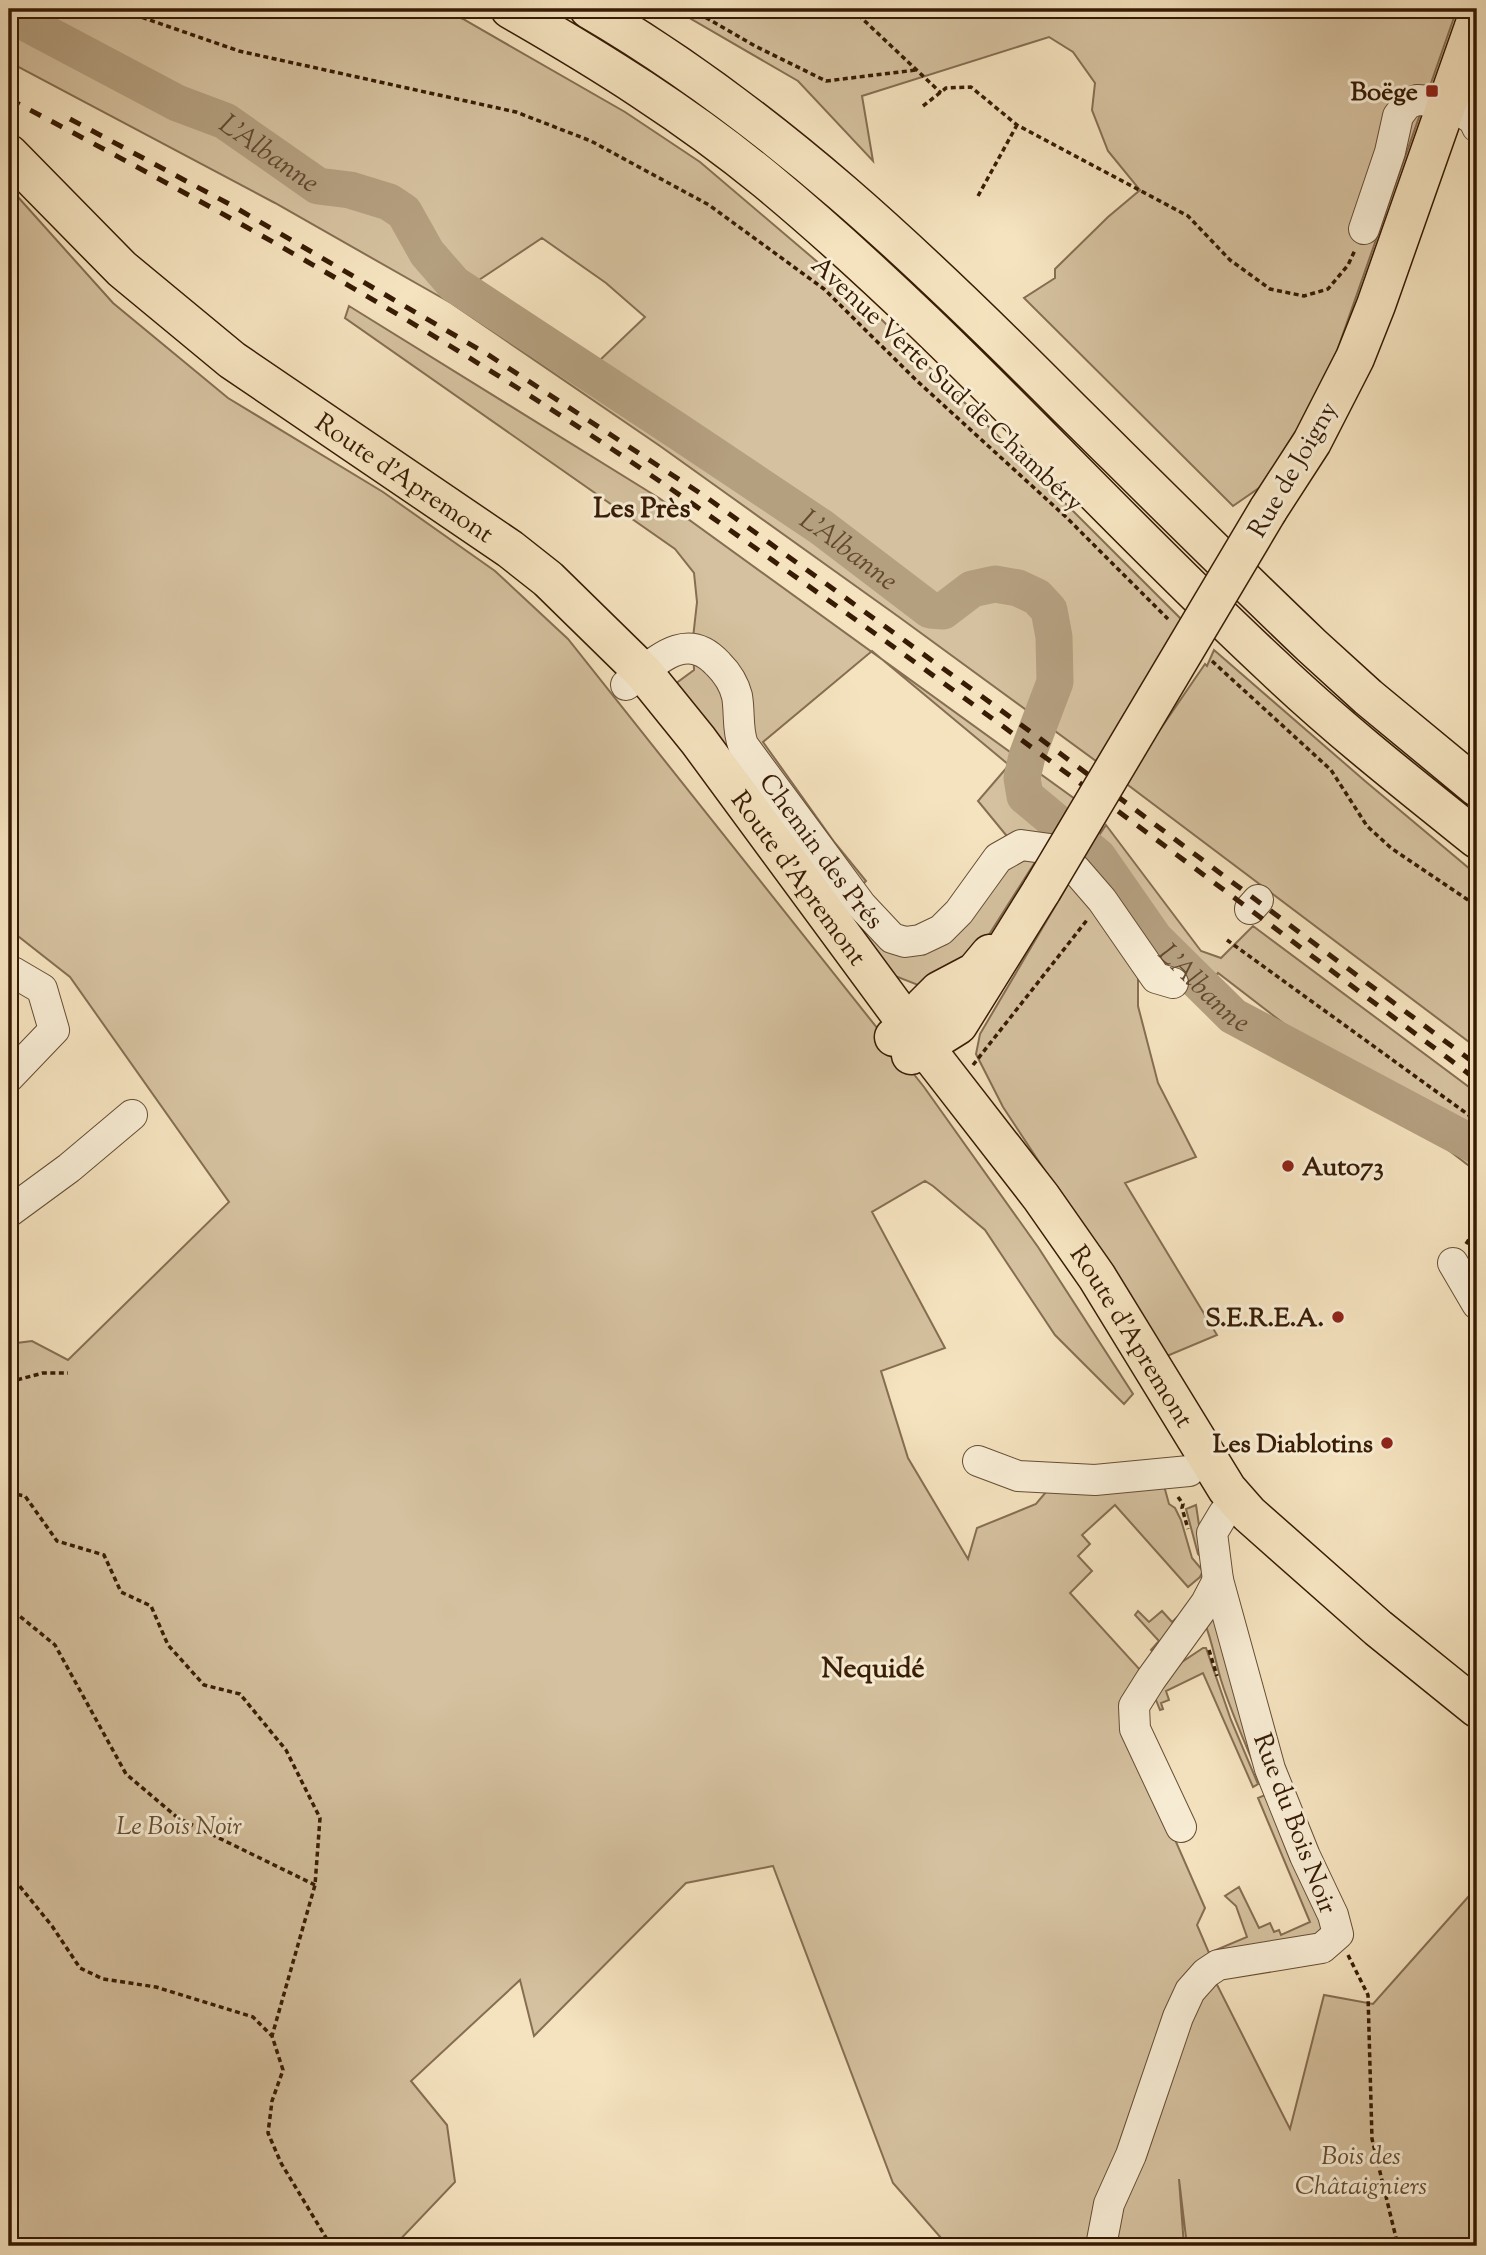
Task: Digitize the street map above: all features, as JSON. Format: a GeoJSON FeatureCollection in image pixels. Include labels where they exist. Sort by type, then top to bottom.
{"type":"FeatureCollection","features":[{"type":"Feature","properties":{"kind":"main road"},"geometry":{"type":"LineString","coordinates":[[510,9],[572,44],[700,130],[764,178],[904,302],[1274,668],[1394,772],[1477,839]]}},
{"type":"Feature","properties":{"kind":"main road"},"geometry":{"type":"LineString","coordinates":[[589,9],[675,63],[733,104],[800,156],[890,233],[1312,646],[1368,697],[1477,787]]}},
{"type":"Feature","properties":{"kind":"main road","name":"Rue de Joigny"},"geometry":{"type":"LineString","coordinates":[[958,1025],[1042,890],[1268,510],[1312,442],[1355,358],[1477,18]]}},
{"type":"Feature","properties":{"kind":"main road","name":"Route d'Apremont"},"geometry":{"type":"LineString","coordinates":[[9,154],[122,269],[232,360],[250,385]]}},
{"type":"Feature","properties":{"kind":"main road","name":"Route d'Apremont"},"geometry":{"type":"LineString","coordinates":[[9,173],[106,281],[216,375],[250,385],[499,558],[635,678],[698,740],[855,952],[907,1043],[1130,1371],[1189,1471],[1231,1507],[1249,1514],[1378,1628],[1477,1708]]}},
{"type":"Feature","properties":{"kind":"main road","name":"Route d'Apremont"},"geometry":{"type":"LineString","coordinates":[[635,678],[695,771],[907,1043],[1041,1197],[1097,1277],[1195,1440],[1231,1507]]}},
{"type":"Feature","properties":{"kind":"main road","name":"Rue de Joigny"},"geometry":{"type":"LineString","coordinates":[[907,1043],[924,1006],[939,991],[975,972],[1042,890]]}},
{"type":"Feature","properties":{"kind":"main road"},"geometry":{"type":"LineString","coordinates":[[855,952],[889,984],[914,993],[939,991]]}},
{"type":"Feature","properties":{"kind":"main road"},"geometry":{"type":"LineString","coordinates":[[907,1043],[943,1035],[958,1025]]}},
{"type":"Feature","properties":{"kind":"main road"},"geometry":{"type":"LineString","coordinates":[[958,1025],[958,1050],[965,1075],[1041,1197]]}},
{"type":"Feature","properties":{"kind":"street"},"geometry":{"type":"LineString","coordinates":[[1364,229],[1390,152],[1398,116],[1407,104],[1417,100],[1447,102],[1474,120],[1477,127]]}},
{"type":"Feature","properties":{"kind":"street","name":"Chemin des Prés"},"geometry":{"type":"LineString","coordinates":[[635,678],[668,653],[681,648],[696,648],[710,655],[721,666],[733,684],[737,698],[739,735],[743,745],[861,905],[892,938],[905,942],[920,940],[941,930],[959,912],[998,858],[1021,845],[1050,849],[1076,870],[1102,900],[1156,978],[1173,983]]}},
{"type":"Feature","properties":{"kind":"street"},"geometry":{"type":"LineString","coordinates":[[9,973],[13,972],[42,989],[54,1030],[9,1077]]}},
{"type":"Feature","properties":{"kind":"street"},"geometry":{"type":"LineString","coordinates":[[9,1212],[69,1168],[132,1115]]}},
{"type":"Feature","properties":{"kind":"street"},"geometry":{"type":"LineString","coordinates":[[1453,1263],[1477,1304]]}},
{"type":"Feature","properties":{"kind":"street"},"geometry":{"type":"LineString","coordinates":[[978,1461],[1018,1476],[1095,1480],[1189,1471]]}},
{"type":"Feature","properties":{"kind":"street","name":"Rue du Bois Noir"},"geometry":{"type":"LineString","coordinates":[[1101,2246],[1109,2204],[1131,2155],[1178,2017],[1190,1991],[1206,1973],[1218,1965],[1322,1948],[1338,1934],[1270,1769],[1218,1580],[1212,1533],[1231,1507]]}},
{"type":"Feature","properties":{"kind":"street"},"geometry":{"type":"LineString","coordinates":[[1181,1827],[1135,1730],[1134,1706],[1206,1602],[1218,1580]]}},
{"type":"Feature","properties":{"kind":"path","name":"Avenue Verte Sud de Chambéry"},"geometry":{"type":"LineString","coordinates":[[118,9],[239,51],[516,112],[591,141],[698,199],[824,289],[916,380],[1066,517],[1171,621]]}},
{"type":"Feature","properties":{"kind":"path"},"geometry":{"type":"LineString","coordinates":[[691,9],[755,46],[826,80],[916,70]]}},
{"type":"Feature","properties":{"kind":"path"},"geometry":{"type":"LineString","coordinates":[[852,9],[941,93]]}},
{"type":"Feature","properties":{"kind":"path"},"geometry":{"type":"LineString","coordinates":[[923,106],[946,88],[971,87],[1017,125],[1188,216],[1230,260],[1270,289],[1304,296],[1328,289],[1348,265],[1364,229]]}},
{"type":"Feature","properties":{"kind":"path"},"geometry":{"type":"LineString","coordinates":[[978,196],[1017,125]]}},
{"type":"Feature","properties":{"kind":"path"},"geometry":{"type":"LineString","coordinates":[[1205,654],[1331,770],[1367,826],[1391,848],[1477,906]]}},
{"type":"Feature","properties":{"kind":"path"},"geometry":{"type":"LineString","coordinates":[[965,1075],[1102,900]]}},
{"type":"Feature","properties":{"kind":"path"},"geometry":{"type":"LineString","coordinates":[[1227,940],[1477,1121]]}},
{"type":"Feature","properties":{"kind":"path"},"geometry":{"type":"LineString","coordinates":[[9,1382],[43,1373],[68,1373]]}},
{"type":"Feature","properties":{"kind":"path"},"geometry":{"type":"LineString","coordinates":[[9,1493],[25,1496],[57,1541],[104,1555],[121,1592],[151,1606],[169,1645],[204,1685],[240,1694],[286,1750],[320,1818],[315,1885],[272,2036]]}},
{"type":"Feature","properties":{"kind":"path"},"geometry":{"type":"LineString","coordinates":[[9,1587],[10,1609],[55,1644],[126,1774],[178,1818],[315,1885]]}},
{"type":"Feature","properties":{"kind":"path"},"geometry":{"type":"LineString","coordinates":[[9,1873],[52,1926],[80,1968],[103,1979],[156,1987],[253,2017],[272,2036],[283,2070],[272,2101],[268,2133],[281,2163],[331,2246]]}},
{"type":"Feature","properties":{"kind":"path"},"geometry":{"type":"LineString","coordinates":[[1334,1940],[1346,1951],[1368,1995],[1372,2139],[1398,2246]]}},
{"type":"Feature","properties":{"kind":"path"},"geometry":{"type":"LineString","coordinates":[[9,2092],[13,2106],[13,2190],[9,2204]]}},
{"type":"Feature","properties":{"kind":"green space"},"geometry":{"type":"Polygon","coordinates":[[[9,9],[440,9],[463,19],[625,112],[700,162],[861,299],[1185,623],[1096,761],[660,446],[451,303],[275,203],[9,62],[9,9]],[[542,238],[476,282],[598,362],[645,317],[606,283],[542,238]]]}},
{"type":"Feature","properties":{"kind":"green space"},"geometry":{"type":"Polygon","coordinates":[[[674,9],[1457,9],[1337,351],[1275,477],[1233,506],[1024,298],[1055,278],[1055,269],[1140,190],[1108,151],[1092,110],[1095,83],[1073,52],[1049,37],[862,96],[873,161],[798,81],[674,9]]]}},
{"type":"Feature","properties":{"kind":"green space"},"geometry":{"type":"Polygon","coordinates":[[[9,187],[113,303],[228,398],[383,492],[495,571],[568,639],[924,1087],[1038,1247],[1133,1394],[1124,1404],[1055,1335],[985,1230],[925,1181],[872,1212],[945,1348],[881,1371],[908,1458],[968,1559],[977,1528],[1036,1504],[1051,1486],[1163,1482],[1169,1504],[1175,1508],[1181,1520],[1192,1558],[1203,1571],[1200,1577],[1188,1587],[1115,1505],[1082,1535],[1090,1544],[1078,1556],[1092,1571],[1070,1593],[1142,1672],[1130,1737],[1205,1908],[1197,1925],[1209,1953],[1247,1937],[1236,1906],[1225,1896],[1239,1887],[1259,1928],[1270,1923],[1274,1932],[1279,1930],[1281,1935],[1310,1922],[1258,1798],[1272,1792],[1323,1924],[1318,1935],[1207,1965],[1290,2129],[1324,1995],[1373,2004],[1477,1887],[1477,2246],[1187,2246],[1179,2179],[1184,2246],[948,2246],[893,2183],[773,1866],[686,1883],[534,2036],[520,1980],[411,2081],[447,2125],[455,2182],[394,2246],[9,2246],[9,1344],[32,1341],[68,1360],[229,1202],[70,977],[9,929],[9,187]]]}},
{"type":"Feature","properties":{"kind":"green space"},"geometry":{"type":"Polygon","coordinates":[[[349,306],[659,498],[871,652],[763,742],[835,843],[866,881],[860,887],[888,951],[986,886],[1006,835],[978,801],[1009,765],[882,660],[1075,799],[971,963],[918,985],[895,976],[671,687],[694,670],[693,638],[697,602],[694,573],[675,549],[345,318],[349,306]]]}},
{"type":"Feature","properties":{"kind":"green space"},"geometry":{"type":"Polygon","coordinates":[[[1214,650],[1477,875],[1477,1048],[1124,782],[1205,664],[1207,666],[1214,650]]]}},
{"type":"Feature","properties":{"kind":"green space"},"geometry":{"type":"Polygon","coordinates":[[[1106,825],[1201,951],[1221,958],[1253,926],[1477,1093],[1477,1172],[1218,973],[1195,1001],[1146,955],[1079,865],[1106,825]]]}},
{"type":"Feature","properties":{"kind":"green space"},"geometry":{"type":"Polygon","coordinates":[[[1073,876],[1138,968],[1138,1006],[1158,1083],[1196,1157],[1125,1183],[1217,1335],[1167,1356],[1003,1107],[976,1054],[980,1034],[1073,876]]]}},
{"type":"Feature","properties":{"kind":"green space"},"geometry":{"type":"Polygon","coordinates":[[[1196,1505],[1204,1558],[1198,1554],[1186,1509],[1196,1505]]]}},
{"type":"Feature","properties":{"kind":"green space"},"geometry":{"type":"Polygon","coordinates":[[[1198,1598],[1156,1654],[1151,1650],[1159,1641],[1135,1615],[1138,1611],[1149,1622],[1162,1611],[1172,1622],[1198,1598]]]}},
{"type":"Feature","properties":{"kind":"green space"},"geometry":{"type":"Polygon","coordinates":[[[1212,1612],[1258,1774],[1225,1692],[1204,1621],[1212,1612]]]}},
{"type":"Feature","properties":{"kind":"green space"},"geometry":{"type":"Polygon","coordinates":[[[1206,1648],[1231,1720],[1258,1784],[1253,1787],[1203,1673],[1166,1691],[1169,1700],[1161,1703],[1163,1709],[1160,1710],[1154,1695],[1182,1662],[1206,1648]]]}},
{"type":"Feature","properties":{"kind":"waterway","name":"L'Albanne"},"geometry":{"type":"LineString","coordinates":[[9,14],[177,103],[225,121],[318,186],[350,190],[389,202],[404,212],[427,253],[454,284],[821,527],[930,610],[943,611],[972,589],[995,584],[1018,588],[1037,597],[1049,610],[1054,637],[1055,682],[1027,756],[1022,778],[1025,796],[1098,857],[1155,939],[1233,1016],[1477,1146]]}},
{"type":"Feature","properties":{"kind":"railway"},"geometry":{"type":"LineString","coordinates":[[9,99],[229,217],[374,300],[622,456],[1023,741],[1477,1080]]}},
{"type":"Feature","properties":{"kind":"railway"},"geometry":{"type":"LineString","coordinates":[[70,119],[231,205],[487,354],[706,497],[1042,740],[1477,1065]]}},
{"type":"Feature","properties":{"kind":"place","name":"Boëge"},"geometry":{"type":"Point","coordinates":[1432,91]}},
{"type":"Feature","properties":{"kind":"place","name":"Auto73"},"geometry":{"type":"Point","coordinates":[1288,1166]}},
{"type":"Feature","properties":{"kind":"place","name":"S.E.R.E.A."},"geometry":{"type":"Point","coordinates":[1338,1317]}},
{"type":"Feature","properties":{"kind":"place","name":"Les Diablotins"},"geometry":{"type":"Point","coordinates":[1387,1443]}},
{"type":"Feature","properties":{"kind":"district","name":"Les Près"},"geometry":{"type":"Point","coordinates":[642,507]}},
{"type":"Feature","properties":{"kind":"district","name":"Nequidé"},"geometry":{"type":"Point","coordinates":[873,1667]}},
{"type":"Feature","properties":{"kind":"park label","name":"Le Bois Noir"},"geometry":{"type":"Point","coordinates":[179,1825]}},
{"type":"Feature","properties":{"kind":"park label","name":"Bois des Châtaigniers"},"geometry":{"type":"Point","coordinates":[1361,2170]}}]}
